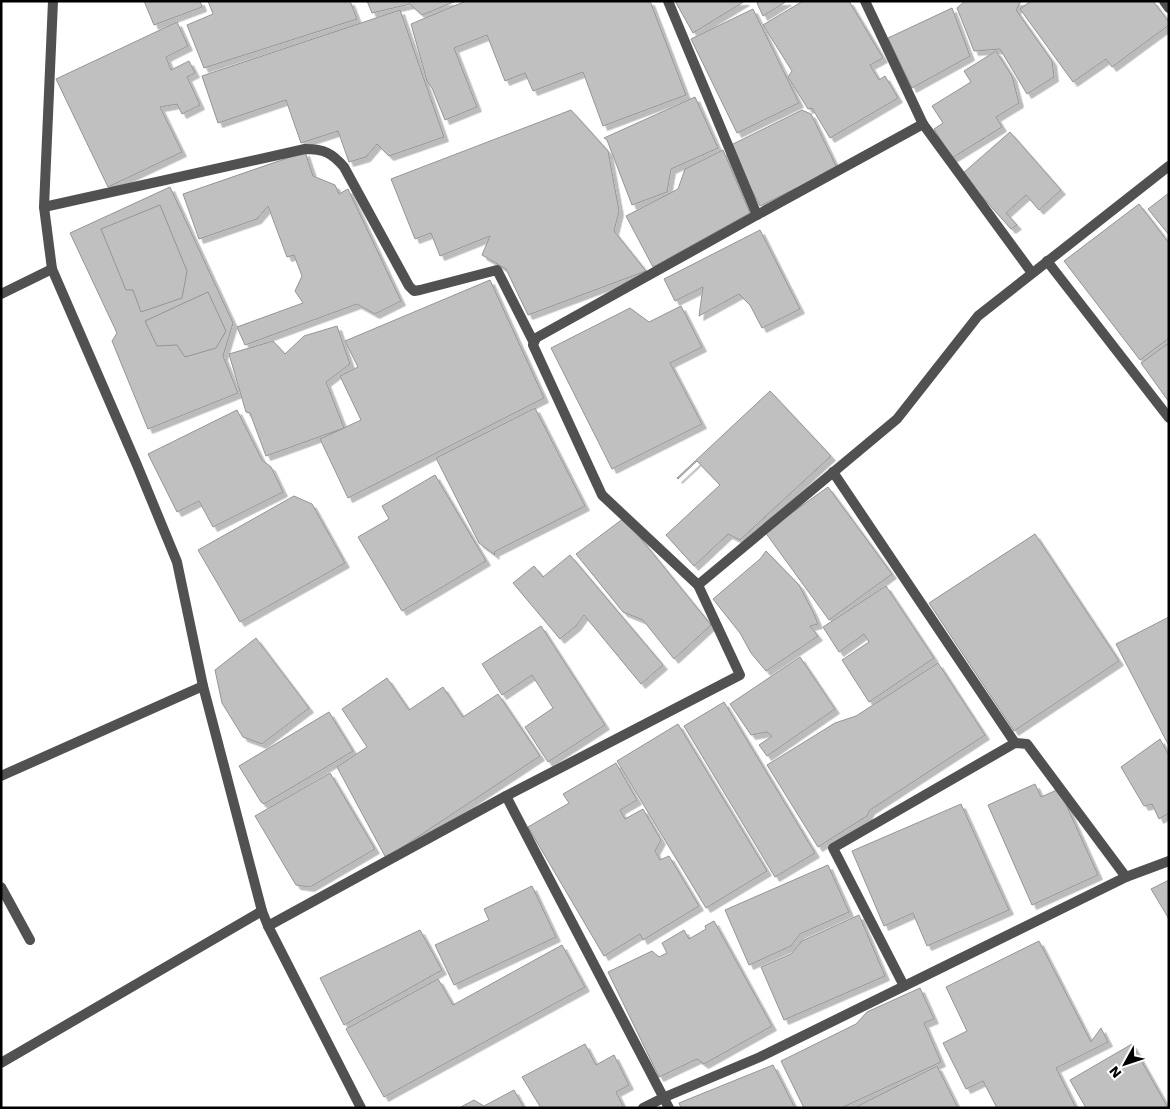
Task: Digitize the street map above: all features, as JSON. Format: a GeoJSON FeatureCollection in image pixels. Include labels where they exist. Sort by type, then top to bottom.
{"type":"FeatureCollection","features":[{"type":"Feature","properties":{"kind":"street"},"geometry":{"type":"LineString","coordinates":[[53,1],[44,207],[52,269],[177,562],[203,686],[262,911],[361,1108]]}},
{"type":"Feature","properties":{"kind":"street"},"geometry":{"type":"LineString","coordinates":[[668,1],[756,215]]}},
{"type":"Feature","properties":{"kind":"street"},"geometry":{"type":"LineString","coordinates":[[865,1],[923,124],[1032,273]]}},
{"type":"Feature","properties":{"kind":"street"},"geometry":{"type":"LineString","coordinates":[[1164,1],[1169,8]]}},
{"type":"Feature","properties":{"kind":"street"},"geometry":{"type":"LineString","coordinates":[[533,341],[756,215],[923,124]]}},
{"type":"Feature","properties":{"kind":"street"},"geometry":{"type":"LineString","coordinates":[[44,207],[305,149],[320,149],[335,156],[344,167],[408,286],[414,291],[497,270],[533,341],[532,344],[602,495],[698,585],[740,675],[506,796],[268,926]]}},
{"type":"Feature","properties":{"kind":"street"},"geometry":{"type":"LineString","coordinates":[[698,585],[897,418],[978,316],[1169,166]]}},
{"type":"Feature","properties":{"kind":"street"},"geometry":{"type":"LineString","coordinates":[[1047,261],[1169,418]]}},
{"type":"Feature","properties":{"kind":"street"},"geometry":{"type":"LineString","coordinates":[[1,294],[52,269]]}},
{"type":"Feature","properties":{"kind":"street"},"geometry":{"type":"LineString","coordinates":[[833,472],[1015,743]]}},
{"type":"Feature","properties":{"kind":"street"},"geometry":{"type":"LineString","coordinates":[[1,776],[203,686]]}},
{"type":"Feature","properties":{"kind":"street"},"geometry":{"type":"LineString","coordinates":[[904,986],[833,848],[1015,743],[1027,744],[1126,877]]}},
{"type":"Feature","properties":{"kind":"street"},"geometry":{"type":"LineString","coordinates":[[506,796],[665,1097],[669,1108]]}},
{"type":"Feature","properties":{"kind":"street"},"geometry":{"type":"LineString","coordinates":[[644,1108],[665,1097],[760,1057],[1126,877],[1169,861]]}},
{"type":"Feature","properties":{"kind":"street"},"geometry":{"type":"LineString","coordinates":[[1,888],[30,940]]}},
{"type":"Feature","properties":{"kind":"street"},"geometry":{"type":"LineString","coordinates":[[1,1063],[262,911]]}},
{"type":"Feature","properties":{"kind":"building"},"geometry":{"type":"Polygon","coordinates":[[[144,1],[200,1],[202,7],[154,25],[144,1]]]}},
{"type":"Feature","properties":{"kind":"building"},"geometry":{"type":"Polygon","coordinates":[[[208,1],[350,1],[357,19],[204,68],[187,25],[213,14],[208,1]]]}},
{"type":"Feature","properties":{"kind":"building"},"geometry":{"type":"Polygon","coordinates":[[[367,1],[456,1],[422,15],[410,4],[372,13],[367,1]]]}},
{"type":"Feature","properties":{"kind":"building"},"geometry":{"type":"Polygon","coordinates":[[[466,1],[650,1],[686,95],[603,126],[583,72],[533,91],[525,73],[505,81],[487,35],[454,48],[477,107],[445,120],[432,88],[427,81],[411,24],[466,1]]]}},
{"type":"Feature","properties":{"kind":"building"},"geometry":{"type":"Polygon","coordinates":[[[675,1],[745,1],[693,33],[675,1]]]}},
{"type":"Feature","properties":{"kind":"building"},"geometry":{"type":"Polygon","coordinates":[[[760,1],[787,1],[763,16],[757,3],[760,1]]]}},
{"type":"Feature","properties":{"kind":"building"},"geometry":{"type":"Polygon","coordinates":[[[803,1],[849,1],[883,58],[870,65],[879,80],[885,76],[898,98],[830,138],[812,108],[808,109],[788,77],[792,71],[763,25],[803,1]]]}},
{"type":"Feature","properties":{"kind":"building"},"geometry":{"type":"Polygon","coordinates":[[[965,1],[1021,1],[1016,10],[1052,61],[1054,77],[1027,94],[1000,49],[974,51],[957,8],[965,1]]]}},
{"type":"Feature","properties":{"kind":"building"},"geometry":{"type":"Polygon","coordinates":[[[1031,1],[1153,1],[1169,22],[1169,25],[1112,67],[1106,59],[1073,82],[1020,9],[1031,1]]]}},
{"type":"Feature","properties":{"kind":"building"},"geometry":{"type":"Polygon","coordinates":[[[952,8],[970,56],[912,88],[888,38],[952,8]]]}},
{"type":"Feature","properties":{"kind":"building"},"geometry":{"type":"Polygon","coordinates":[[[753,9],[799,103],[737,133],[691,39],[753,9]]]}},
{"type":"Feature","properties":{"kind":"building"},"geometry":{"type":"Polygon","coordinates":[[[400,10],[444,137],[389,156],[377,144],[366,157],[349,162],[338,131],[301,143],[286,100],[218,123],[202,76],[400,10]]]}},
{"type":"Feature","properties":{"kind":"building"},"geometry":{"type":"Polygon","coordinates":[[[177,22],[188,46],[166,57],[171,70],[189,61],[195,73],[187,77],[200,105],[182,114],[177,104],[160,107],[182,152],[108,187],[56,79],[177,22]]]}},
{"type":"Feature","properties":{"kind":"building"},"geometry":{"type":"Polygon","coordinates":[[[996,51],[1012,76],[1019,103],[996,117],[1002,127],[952,158],[934,129],[943,123],[932,106],[971,82],[964,71],[996,51]]]}},
{"type":"Feature","properties":{"kind":"building"},"geometry":{"type":"Polygon","coordinates":[[[695,97],[718,148],[671,169],[667,192],[632,205],[607,140],[604,138],[695,97]]]}},
{"type":"Feature","properties":{"kind":"building"},"geometry":{"type":"Polygon","coordinates":[[[571,110],[608,151],[619,211],[614,231],[646,271],[528,315],[506,269],[482,255],[490,236],[440,256],[431,233],[415,239],[391,179],[571,110]]]}},
{"type":"Feature","properties":{"kind":"building"},"geometry":{"type":"Polygon","coordinates":[[[802,110],[811,114],[837,168],[760,206],[729,146],[802,110]]]}},
{"type":"Feature","properties":{"kind":"building"},"geometry":{"type":"Polygon","coordinates":[[[1010,132],[1061,190],[1039,210],[1026,195],[1006,213],[1017,225],[1011,229],[962,174],[1010,132]]]}},
{"type":"Feature","properties":{"kind":"building"},"geometry":{"type":"Polygon","coordinates":[[[723,150],[750,213],[653,267],[626,216],[678,189],[685,169],[723,150]]]}},
{"type":"Feature","properties":{"kind":"building"},"geometry":{"type":"Polygon","coordinates":[[[305,152],[313,176],[335,185],[339,194],[348,189],[401,301],[375,314],[357,304],[245,345],[237,327],[303,303],[295,291],[302,276],[294,255],[287,257],[268,206],[257,219],[199,239],[183,194],[305,152]]]}},
{"type":"Feature","properties":{"kind":"building"},"geometry":{"type":"Polygon","coordinates":[[[170,187],[233,323],[223,356],[238,393],[148,429],[112,341],[117,333],[70,233],[170,187]]]}},
{"type":"Feature","properties":{"kind":"building"},"geometry":{"type":"Polygon","coordinates":[[[1169,193],[1169,235],[1148,209],[1169,193]]]}},
{"type":"Feature","properties":{"kind":"building"},"geometry":{"type":"Polygon","coordinates":[[[1139,204],[1169,243],[1169,338],[1140,360],[1064,261],[1139,204]]]}},
{"type":"Feature","properties":{"kind":"building"},"geometry":{"type":"Polygon","coordinates":[[[160,205],[187,271],[182,298],[141,312],[133,290],[126,290],[101,229],[160,205]]]}},
{"type":"Feature","properties":{"kind":"building"},"geometry":{"type":"Polygon","coordinates":[[[760,230],[800,309],[762,328],[750,305],[739,294],[699,316],[703,287],[675,301],[664,279],[760,230]]]}},
{"type":"Feature","properties":{"kind":"building"},"geometry":{"type":"Polygon","coordinates":[[[490,280],[544,398],[348,498],[320,439],[361,420],[340,376],[358,367],[345,341],[490,280]]]}},
{"type":"Feature","properties":{"kind":"building"},"geometry":{"type":"Polygon","coordinates":[[[208,292],[226,331],[216,348],[185,357],[177,345],[157,346],[145,321],[208,292]]]}},
{"type":"Feature","properties":{"kind":"building"},"geometry":{"type":"Polygon","coordinates":[[[681,306],[702,347],[670,363],[702,424],[612,469],[551,348],[630,308],[649,322],[681,306]]]}},
{"type":"Feature","properties":{"kind":"building"},"geometry":{"type":"Polygon","coordinates":[[[337,326],[350,364],[326,382],[344,428],[266,456],[250,413],[246,412],[229,354],[273,341],[285,354],[304,336],[337,326]]]}},
{"type":"Feature","properties":{"kind":"building"},"geometry":{"type":"Polygon","coordinates":[[[1169,343],[1169,402],[1141,363],[1169,343]]]}},
{"type":"Feature","properties":{"kind":"building"},"geometry":{"type":"Polygon","coordinates":[[[770,391],[831,456],[740,540],[728,534],[694,566],[666,535],[720,485],[697,461],[677,478],[770,391]]]}},
{"type":"Feature","properties":{"kind":"building"},"geometry":{"type":"Polygon","coordinates":[[[535,408],[585,506],[494,552],[495,555],[479,543],[436,458],[535,408]]]}},
{"type":"Feature","properties":{"kind":"building"},"geometry":{"type":"Polygon","coordinates":[[[237,410],[262,460],[271,467],[283,492],[213,527],[199,501],[177,512],[148,454],[237,410]]]}},
{"type":"Feature","properties":{"kind":"building"},"geometry":{"type":"Polygon","coordinates":[[[435,475],[486,561],[402,611],[358,537],[389,519],[382,506],[435,475]]]}},
{"type":"Feature","properties":{"kind":"building"},"geometry":{"type":"Polygon","coordinates":[[[828,487],[892,574],[829,620],[765,532],[828,487]]]}},
{"type":"Feature","properties":{"kind":"building"},"geometry":{"type":"Polygon","coordinates":[[[294,496],[312,504],[345,563],[240,622],[198,550],[294,496]]]}},
{"type":"Feature","properties":{"kind":"building"},"geometry":{"type":"Polygon","coordinates":[[[624,518],[711,625],[674,659],[643,620],[623,612],[576,554],[624,518]]]}},
{"type":"Feature","properties":{"kind":"building"},"geometry":{"type":"Polygon","coordinates":[[[1035,534],[1119,661],[1014,731],[929,603],[1035,534]]]}},
{"type":"Feature","properties":{"kind":"building"},"geometry":{"type":"Polygon","coordinates":[[[766,551],[799,585],[818,624],[810,626],[818,636],[766,671],[751,653],[740,633],[713,599],[760,559],[766,551]]]}},
{"type":"Feature","properties":{"kind":"building"},"geometry":{"type":"Polygon","coordinates":[[[570,555],[663,665],[641,684],[584,615],[576,626],[560,639],[513,583],[534,566],[543,577],[570,555]]]}},
{"type":"Feature","properties":{"kind":"building"},"geometry":{"type":"Polygon","coordinates":[[[886,586],[934,658],[869,702],[842,660],[869,642],[864,634],[839,652],[823,627],[886,586]]]}},
{"type":"Feature","properties":{"kind":"building"},"geometry":{"type":"Polygon","coordinates":[[[1169,617],[1169,746],[1116,644],[1169,617]]]}},
{"type":"Feature","properties":{"kind":"building"},"geometry":{"type":"Polygon","coordinates":[[[541,626],[605,725],[548,762],[525,727],[553,708],[532,675],[502,695],[482,664],[541,626]]]}},
{"type":"Feature","properties":{"kind":"building"},"geometry":{"type":"Polygon","coordinates":[[[256,638],[309,708],[262,744],[243,737],[222,703],[215,670],[256,638]]]}},
{"type":"Feature","properties":{"kind":"building"},"geometry":{"type":"Polygon","coordinates":[[[800,657],[835,709],[767,756],[759,745],[772,736],[767,732],[751,735],[730,704],[800,657]]]}},
{"type":"Feature","properties":{"kind":"building"},"geometry":{"type":"Polygon","coordinates":[[[938,663],[985,735],[870,810],[867,816],[818,847],[767,765],[835,723],[856,716],[938,663]]]}},
{"type":"Feature","properties":{"kind":"building"},"geometry":{"type":"Polygon","coordinates":[[[387,678],[409,710],[443,687],[463,717],[498,694],[540,756],[386,858],[337,767],[367,747],[342,709],[387,678]]]}},
{"type":"Feature","properties":{"kind":"building"},"geometry":{"type":"Polygon","coordinates":[[[724,702],[815,853],[775,877],[684,726],[724,702]]]}},
{"type":"Feature","properties":{"kind":"building"},"geometry":{"type":"Polygon","coordinates":[[[329,712],[353,751],[264,804],[261,802],[239,766],[329,712]]]}},
{"type":"Feature","properties":{"kind":"building"},"geometry":{"type":"Polygon","coordinates":[[[678,724],[767,871],[706,908],[617,761],[678,724]]]}},
{"type":"Feature","properties":{"kind":"building"},"geometry":{"type":"Polygon","coordinates":[[[1160,739],[1169,756],[1169,813],[1159,819],[1152,804],[1144,806],[1121,767],[1160,739]]]}},
{"type":"Feature","properties":{"kind":"building"},"geometry":{"type":"Polygon","coordinates":[[[616,763],[637,800],[620,810],[625,819],[643,809],[661,840],[655,851],[660,860],[669,856],[699,906],[643,940],[640,934],[604,956],[528,827],[569,803],[563,794],[616,763]]]}},
{"type":"Feature","properties":{"kind":"building"},"geometry":{"type":"Polygon","coordinates":[[[330,773],[375,849],[310,887],[296,885],[255,816],[330,773]]]}},
{"type":"Feature","properties":{"kind":"building"},"geometry":{"type":"Polygon","coordinates":[[[1035,784],[1041,797],[1059,789],[1098,875],[1032,905],[988,805],[1035,784]]]}},
{"type":"Feature","properties":{"kind":"building"},"geometry":{"type":"Polygon","coordinates":[[[961,804],[1009,910],[927,946],[913,913],[884,926],[852,851],[961,804]]]}},
{"type":"Feature","properties":{"kind":"building"},"geometry":{"type":"Polygon","coordinates":[[[828,865],[849,912],[800,934],[791,946],[749,965],[725,910],[828,865]]]}},
{"type":"Feature","properties":{"kind":"building"},"geometry":{"type":"Polygon","coordinates":[[[1169,880],[1169,919],[1151,889],[1169,880]]]}},
{"type":"Feature","properties":{"kind":"building"},"geometry":{"type":"Polygon","coordinates":[[[532,886],[556,937],[454,985],[435,945],[489,920],[484,909],[532,886]]]}},
{"type":"Feature","properties":{"kind":"building"},"geometry":{"type":"Polygon","coordinates":[[[859,915],[885,976],[784,1020],[761,967],[791,954],[802,941],[859,915]]]}},
{"type":"Feature","properties":{"kind":"building"},"geometry":{"type":"Polygon","coordinates":[[[714,921],[772,1026],[704,1064],[697,1059],[659,1077],[608,972],[652,951],[659,957],[667,953],[662,943],[684,930],[689,939],[706,929],[705,926],[714,921]]]}},
{"type":"Feature","properties":{"kind":"building"},"geometry":{"type":"Polygon","coordinates":[[[420,930],[442,970],[344,1025],[320,978],[420,930]]]}},
{"type":"Feature","properties":{"kind":"building"},"geometry":{"type":"Polygon","coordinates":[[[1039,941],[1091,1042],[1101,1028],[1108,1042],[1056,1068],[1076,1108],[997,1108],[983,1081],[966,1089],[943,1043],[967,1031],[946,987],[1039,941]]]}},
{"type":"Feature","properties":{"kind":"building"},"geometry":{"type":"Polygon","coordinates":[[[562,945],[585,987],[384,1097],[346,1029],[438,979],[453,1005],[562,945]]]}},
{"type":"Feature","properties":{"kind":"building"},"geometry":{"type":"Polygon","coordinates":[[[920,988],[934,1019],[924,1023],[941,1062],[841,1108],[804,1108],[781,1061],[856,1024],[867,1012],[920,988]]]}},
{"type":"Feature","properties":{"kind":"building"},"geometry":{"type":"Polygon","coordinates":[[[585,1044],[596,1065],[614,1055],[629,1085],[616,1092],[624,1108],[541,1108],[522,1077],[585,1044]]]}},
{"type":"Feature","properties":{"kind":"building"},"geometry":{"type":"Polygon","coordinates":[[[1132,1044],[1168,1108],[1086,1108],[1070,1080],[1132,1044]]]}},
{"type":"Feature","properties":{"kind":"building"},"geometry":{"type":"Polygon","coordinates":[[[773,1065],[795,1108],[681,1108],[679,1103],[773,1065]]]}},
{"type":"Feature","properties":{"kind":"building"},"geometry":{"type":"Polygon","coordinates":[[[937,1066],[958,1108],[854,1108],[937,1066]]]}},
{"type":"Feature","properties":{"kind":"building"},"geometry":{"type":"Polygon","coordinates":[[[514,1090],[524,1108],[459,1108],[474,1100],[484,1106],[514,1090]]]}}]}
